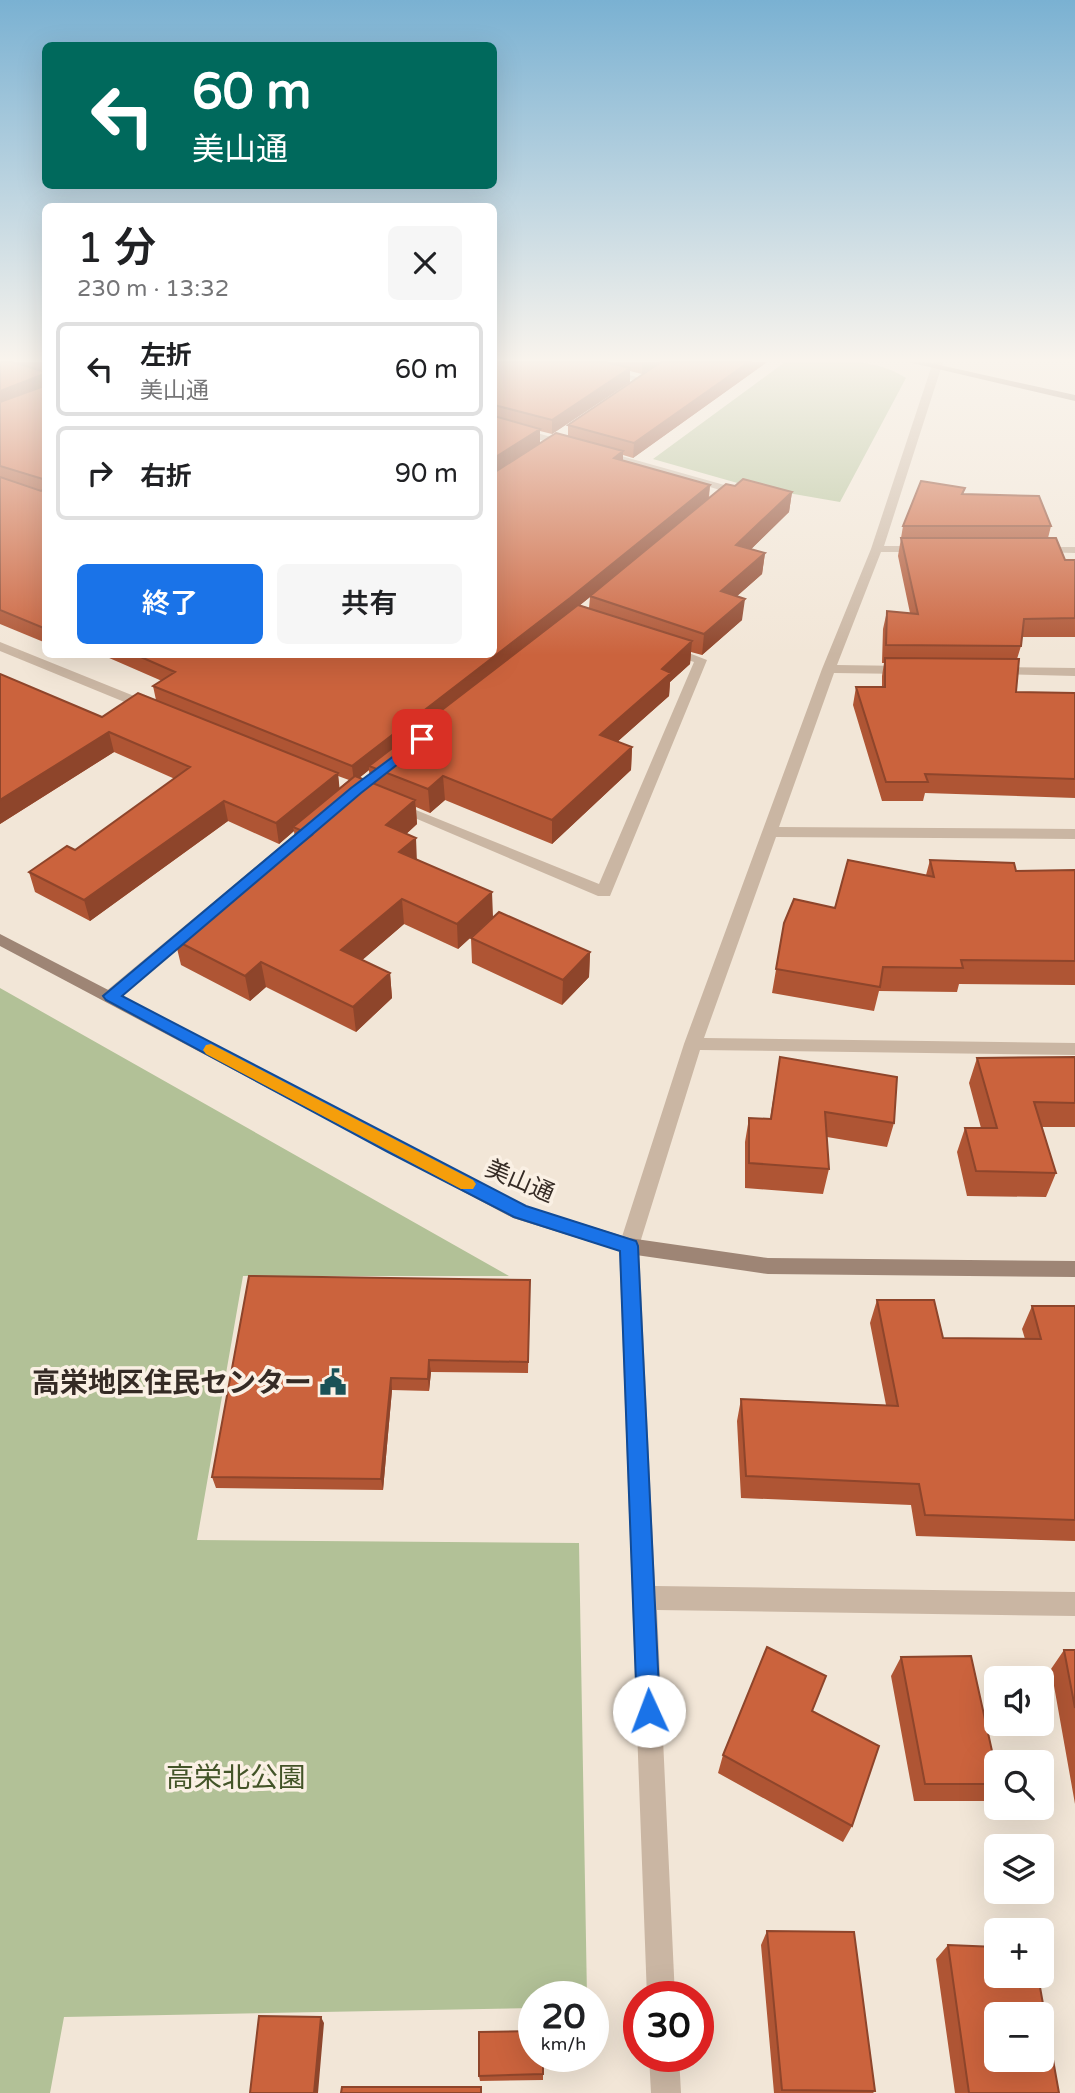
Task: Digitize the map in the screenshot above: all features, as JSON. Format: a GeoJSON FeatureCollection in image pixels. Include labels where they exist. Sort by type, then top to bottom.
{"type":"FeatureCollection","features":[{"type":"Feature","properties":{"kind":"street"},"geometry":{"type":"LineString","coordinates":[[622,460],[731,490],[721,498]]}},
{"type":"Feature","properties":{"kind":"street"},"geometry":{"type":"LineString","coordinates":[[660,1981],[629,1246],[693,1044],[829,669],[877,549],[906,460]]}},
{"type":"Feature","properties":{"kind":"street"},"geometry":{"type":"LineString","coordinates":[[877,549],[930,549]]}},
{"type":"Feature","properties":{"kind":"street"},"geometry":{"type":"LineString","coordinates":[[1022,550],[1075,550]]}},
{"type":"Feature","properties":{"kind":"street"},"geometry":{"type":"LineString","coordinates":[[381,801],[604,892],[701,660],[650,644]]}},
{"type":"Feature","properties":{"kind":"street"},"geometry":{"type":"LineString","coordinates":[[0,646],[164,712]]}},
{"type":"Feature","properties":{"kind":"street"},"geometry":{"type":"LineString","coordinates":[[829,669],[925,670]]}},
{"type":"Feature","properties":{"kind":"street"},"geometry":{"type":"LineString","coordinates":[[979,671],[1075,672]]}},
{"type":"Feature","properties":{"kind":"street"},"geometry":{"type":"LineString","coordinates":[[111,996],[324,817]]}},
{"type":"Feature","properties":{"kind":"street"},"geometry":{"type":"LineString","coordinates":[[770,832],[1075,834]]}},
{"type":"Feature","properties":{"kind":"street","name":"美山通"},"geometry":{"type":"LineString","coordinates":[[0,939],[520,1212],[629,1246],[768,1266],[1075,1269]]}},
{"type":"Feature","properties":{"kind":"street"},"geometry":{"type":"LineString","coordinates":[[693,1044],[1075,1049]]}},
{"type":"Feature","properties":{"kind":"street"},"geometry":{"type":"LineString","coordinates":[[644,1598],[1075,1604]]}},
{"type":"Feature","properties":{"kind":"street"},"geometry":{"type":"LineString","coordinates":[[665,2072],[666,2093]]}},
{"type":"Feature","properties":{"kind":"green space"},"geometry":{"type":"Polygon","coordinates":[[[655,460],[863,460],[840,502],[748,486],[655,460]]]}},
{"type":"Feature","properties":{"kind":"green space","name":"高栄北公園"},"geometry":{"type":"Polygon","coordinates":[[[0,988],[509,1276],[243,1276],[197,1540],[579,1543],[587,1981],[518,1981],[518,2008],[64,2017],[50,2093],[0,2093],[0,988]]]}},
{"type":"Feature","properties":{"kind":"building"},"geometry":{"type":"Polygon","coordinates":[[[0,460],[42,460],[42,479],[0,466],[0,460]]]}},
{"type":"Feature","properties":{"kind":"building"},"geometry":{"type":"Polygon","coordinates":[[[514,460],[620,460],[710,485],[497,654],[497,471],[514,460]]]}},
{"type":"Feature","properties":{"kind":"building"},"geometry":{"type":"Polygon","coordinates":[[[0,477],[41,491],[42,627],[0,610],[0,477]]]}},
{"type":"Feature","properties":{"kind":"building"},"geometry":{"type":"Polygon","coordinates":[[[743,479],[792,492],[736,545],[765,553],[721,591],[745,599],[704,634],[590,596],[726,484],[735,486],[743,479]]]}},
{"type":"Feature","properties":{"kind":"building"},"geometry":{"type":"Polygon","coordinates":[[[921,481],[965,488],[962,494],[1039,496],[1051,526],[903,526],[921,481]]]}},
{"type":"Feature","properties":{"kind":"building"},"geometry":{"type":"Polygon","coordinates":[[[901,538],[1056,538],[1065,560],[1075,560],[1075,618],[1024,619],[1021,646],[886,645],[887,611],[918,614],[901,538]]]}},
{"type":"Feature","properties":{"kind":"building"},"geometry":{"type":"Polygon","coordinates":[[[578,605],[692,641],[662,669],[671,673],[600,735],[632,747],[552,820],[443,776],[428,789],[369,766],[578,605]]]}},
{"type":"Feature","properties":{"kind":"building"},"geometry":{"type":"Polygon","coordinates":[[[143,658],[492,658],[352,766],[153,686],[175,672],[143,658]]]}},
{"type":"Feature","properties":{"kind":"building"},"geometry":{"type":"Polygon","coordinates":[[[885,658],[1019,659],[1016,692],[1075,693],[1075,779],[925,774],[928,782],[886,782],[856,687],[885,687],[885,658]]]}},
{"type":"Feature","properties":{"kind":"building"},"geometry":{"type":"Polygon","coordinates":[[[0,674],[102,717],[138,693],[338,773],[276,823],[224,801],[84,900],[29,872],[67,846],[75,850],[190,767],[109,732],[0,800],[0,674]]]}},
{"type":"Feature","properties":{"kind":"building"},"geometry":{"type":"Polygon","coordinates":[[[355,776],[415,800],[386,825],[416,838],[399,852],[492,892],[457,924],[402,899],[341,950],[390,973],[353,1007],[261,962],[245,976],[175,940],[312,835],[293,827],[355,776]]]}},
{"type":"Feature","properties":{"kind":"building"},"geometry":{"type":"Polygon","coordinates":[[[848,860],[934,877],[930,860],[1014,863],[1016,871],[1075,870],[1075,961],[961,960],[963,968],[883,967],[880,987],[776,969],[784,923],[794,899],[835,908],[848,860]]]}},
{"type":"Feature","properties":{"kind":"building"},"geometry":{"type":"Polygon","coordinates":[[[499,912],[590,952],[563,980],[471,938],[499,912]]]}},
{"type":"Feature","properties":{"kind":"building"},"geometry":{"type":"Polygon","coordinates":[[[780,1057],[897,1077],[894,1123],[825,1112],[829,1169],[749,1163],[749,1118],[771,1119],[780,1057]]]}},
{"type":"Feature","properties":{"kind":"building"},"geometry":{"type":"Polygon","coordinates":[[[1075,1057],[1075,1103],[1034,1102],[1056,1173],[976,1171],[965,1128],[997,1128],[977,1058],[1075,1057]]]}},
{"type":"Feature","properties":{"kind":"building","name":"高栄地区住民センター"},"geometry":{"type":"Polygon","coordinates":[[[249,1276],[530,1280],[528,1362],[429,1360],[428,1379],[391,1378],[381,1479],[212,1477],[249,1276]]]}},
{"type":"Feature","properties":{"kind":"building"},"geometry":{"type":"Polygon","coordinates":[[[877,1300],[934,1300],[943,1338],[1041,1339],[1032,1306],[1075,1306],[1075,1520],[925,1515],[919,1484],[746,1476],[741,1399],[898,1406],[877,1300]]]}},
{"type":"Feature","properties":{"kind":"building"},"geometry":{"type":"Polygon","coordinates":[[[767,1647],[826,1676],[812,1711],[879,1746],[852,1826],[723,1755],[767,1647]]]}},
{"type":"Feature","properties":{"kind":"building"},"geometry":{"type":"Polygon","coordinates":[[[1064,1650],[1075,1650],[1075,1708],[1064,1650]]]}},
{"type":"Feature","properties":{"kind":"building"},"geometry":{"type":"Polygon","coordinates":[[[971,1656],[984,1715],[984,1736],[989,1736],[992,1750],[984,1750],[984,1784],[925,1784],[901,1657],[971,1656]]]}},
{"type":"Feature","properties":{"kind":"building"},"geometry":{"type":"Polygon","coordinates":[[[767,1931],[854,1932],[875,2091],[782,2090],[767,1931]]]}},
{"type":"Feature","properties":{"kind":"building"},"geometry":{"type":"Polygon","coordinates":[[[948,1945],[984,1946],[984,1988],[1040,1988],[1043,2002],[984,2002],[984,2072],[1054,2072],[1054,2065],[1059,2093],[969,2093],[948,1945]]]}},
{"type":"Feature","properties":{"kind":"building"},"geometry":{"type":"Polygon","coordinates":[[[259,2016],[321,2017],[314,2093],[250,2093],[259,2016]]]}},
{"type":"Feature","properties":{"kind":"building"},"geometry":{"type":"Polygon","coordinates":[[[518,2031],[518,2072],[543,2074],[479,2076],[479,2032],[518,2031]]]}},
{"type":"Feature","properties":{"kind":"building"},"geometry":{"type":"Polygon","coordinates":[[[342,2087],[481,2087],[481,2093],[341,2093],[342,2087]]]}},
{"type":"Feature","properties":{"kind":"slow traffic"},"geometry":{"type":"LineString","coordinates":[[211,1050],[467,1184]]}},
{"type":"Feature","properties":{"kind":"place","name":"高栄地区住民センター"},"geometry":{"type":"Point","coordinates":[333,1382]}},
{"type":"Feature","properties":{"kind":"route"},"geometry":{"type":"LineString","coordinates":[[422,739],[356,790],[111,996],[394,1148],[520,1212],[629,1246],[649,1711]]}}]}
